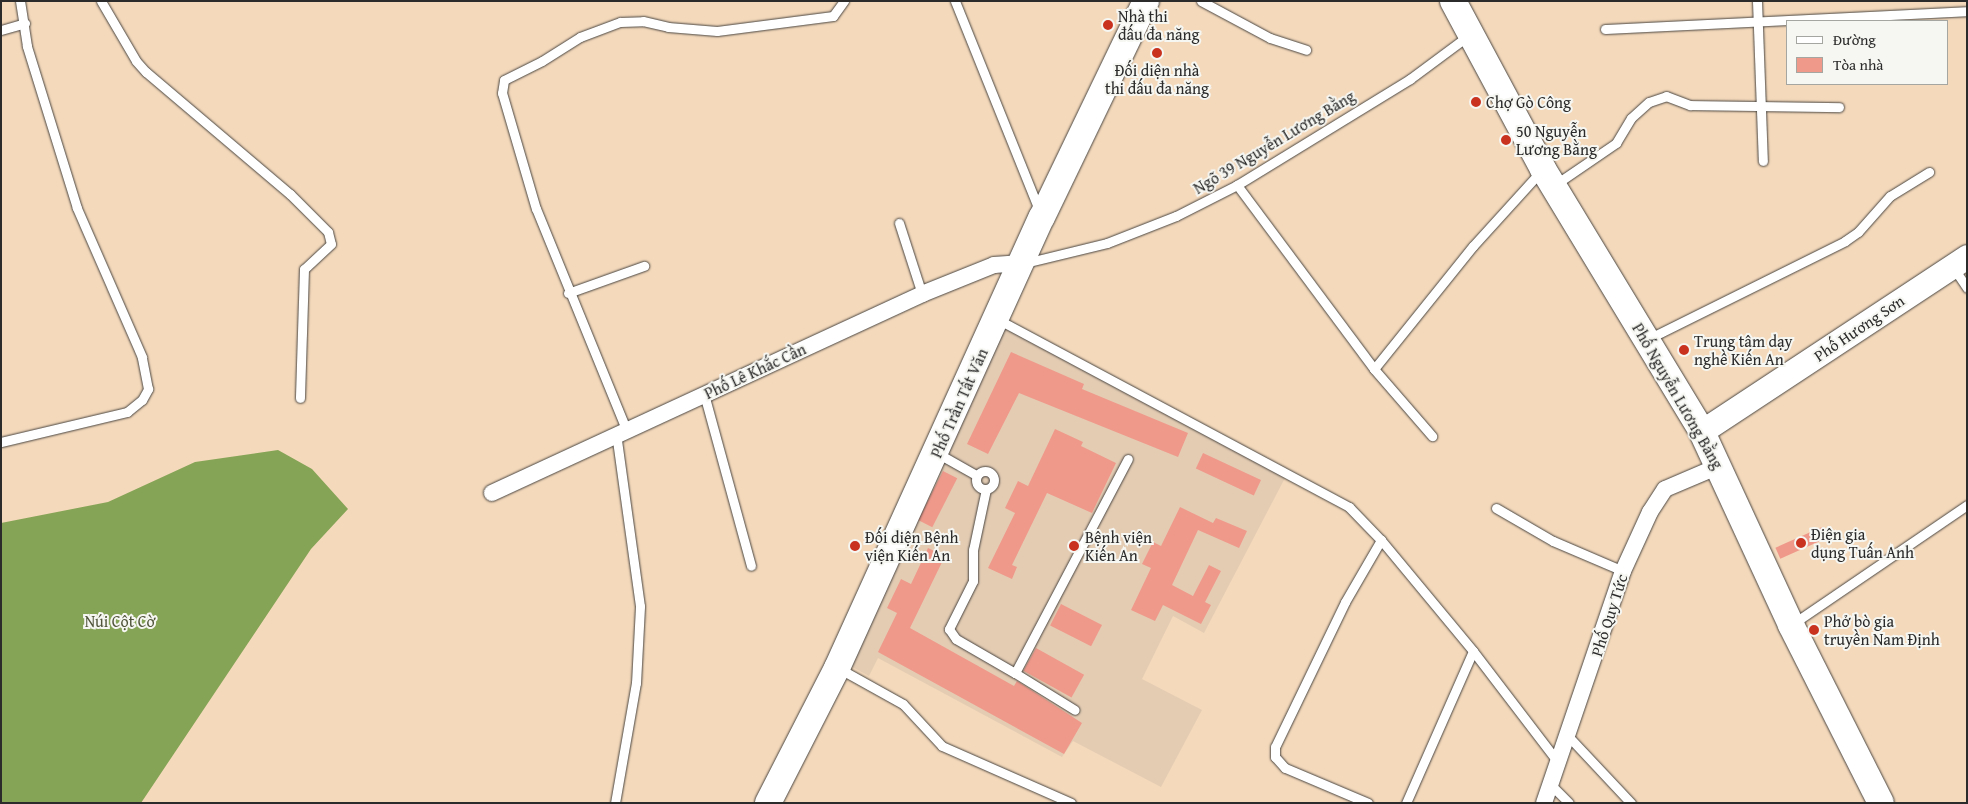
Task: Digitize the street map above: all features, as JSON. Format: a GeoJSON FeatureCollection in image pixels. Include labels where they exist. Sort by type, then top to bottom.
{"type":"FeatureCollection","features":[{"type":"Feature","properties":{"kind":"main road","name":"Phố Trần Tất Văn"},"geometry":{"type":"LineString","coordinates":[[768,803],[837,668],[937,453],[1042,217],[1146,1]]}},
{"type":"Feature","properties":{"kind":"main road","name":"Phố Nguyễn Lương Bằng"},"geometry":{"type":"LineString","coordinates":[[1453,1],[1548,177],[1702,432],[1791,625],[1881,803]]}},
{"type":"Feature","properties":{"kind":"street","name":"Phố Hương Sơn"},"geometry":{"type":"LineString","coordinates":[[1702,432],[1959,262]]}},
{"type":"Feature","properties":{"kind":"street","name":"Phố Lê Khắc Cần"},"geometry":{"type":"LineString","coordinates":[[492,493],[922,294],[994,265],[1022,264]]}},
{"type":"Feature","properties":{"kind":"street","name":"Phố Quy Tức"},"geometry":{"type":"LineString","coordinates":[[1544,803],[1560,764],[1622,571],[1665,488],[1719,466]]}},
{"type":"Feature","properties":{"kind":"lane"},"geometry":{"type":"LineString","coordinates":[[1,442],[127,412],[142,400],[148,389],[142,357],[77,208],[27,46],[25,23],[20,1]]}},
{"type":"Feature","properties":{"kind":"lane"},"geometry":{"type":"LineString","coordinates":[[101,1],[136,61],[146,72],[290,194],[328,232],[330,244],[304,268],[300,398]]}},
{"type":"Feature","properties":{"kind":"lane"},"geometry":{"type":"LineString","coordinates":[[615,803],[636,683],[640,606],[621,432],[536,209],[502,94],[504,80],[542,61],[580,36],[620,22],[643,21],[668,27],[717,31],[834,16],[844,1]]}},
{"type":"Feature","properties":{"kind":"lane"},"geometry":{"type":"LineString","coordinates":[[955,1],[1042,217]]}},
{"type":"Feature","properties":{"kind":"lane"},"geometry":{"type":"LineString","coordinates":[[1201,1],[1270,38],[1306,50]]}},
{"type":"Feature","properties":{"kind":"lane"},"geometry":{"type":"LineString","coordinates":[[1757,1],[1762,161]]}},
{"type":"Feature","properties":{"kind":"lane"},"geometry":{"type":"LineString","coordinates":[[1605,29],[1757,19],[1967,11]]}},
{"type":"Feature","properties":{"kind":"lane"},"geometry":{"type":"LineString","coordinates":[[1,30],[25,23]]}},
{"type":"Feature","properties":{"kind":"lane","name":"Ngõ 39 Nguyễn Lương Bằng"},"geometry":{"type":"LineString","coordinates":[[1022,264],[1066,255],[1107,243],[1176,216],[1237,185],[1410,79],[1470,34]]}},
{"type":"Feature","properties":{"kind":"lane"},"geometry":{"type":"LineString","coordinates":[[1374,369],[1473,246],[1548,177],[1616,143],[1631,118],[1649,102],[1666,96],[1690,105],[1839,107]]}},
{"type":"Feature","properties":{"kind":"lane"},"geometry":{"type":"LineString","coordinates":[[1646,340],[1845,241],[1858,232],[1890,196],[1929,172]]}},
{"type":"Feature","properties":{"kind":"lane"},"geometry":{"type":"LineString","coordinates":[[1237,185],[1374,369],[1432,436]]}},
{"type":"Feature","properties":{"kind":"lane"},"geometry":{"type":"LineString","coordinates":[[899,223],[922,294]]}},
{"type":"Feature","properties":{"kind":"lane"},"geometry":{"type":"LineString","coordinates":[[1959,262],[1967,288]]}},
{"type":"Feature","properties":{"kind":"lane"},"geometry":{"type":"LineString","coordinates":[[568,293],[644,266]]}},
{"type":"Feature","properties":{"kind":"lane"},"geometry":{"type":"LineString","coordinates":[[996,319],[1349,507],[1381,540],[1473,651],[1560,764]]}},
{"type":"Feature","properties":{"kind":"lane"},"geometry":{"type":"LineString","coordinates":[[704,394],[751,566]]}},
{"type":"Feature","properties":{"kind":"lane"},"geometry":{"type":"LineString","coordinates":[[937,453],[976,475]]}},
{"type":"Feature","properties":{"kind":"lane"},"geometry":{"type":"LineString","coordinates":[[1015,673],[1128,460]]}},
{"type":"Feature","properties":{"kind":"lane"},"geometry":{"type":"LineString","coordinates":[[976,475],[983,470],[994,476],[993,484],[986,489],[973,550],[973,580],[949,629],[956,639],[1075,710]]}},
{"type":"Feature","properties":{"kind":"lane"},"geometry":{"type":"LineString","coordinates":[[976,475],[978,487],[986,489]]}},
{"type":"Feature","properties":{"kind":"lane"},"geometry":{"type":"LineString","coordinates":[[1791,625],[1967,505]]}},
{"type":"Feature","properties":{"kind":"lane"},"geometry":{"type":"LineString","coordinates":[[1496,508],[1552,541],[1622,571]]}},
{"type":"Feature","properties":{"kind":"lane"},"geometry":{"type":"LineString","coordinates":[[1368,803],[1285,768],[1275,757],[1275,747],[1341,610],[1381,540]]}},
{"type":"Feature","properties":{"kind":"lane"},"geometry":{"type":"LineString","coordinates":[[1406,803],[1473,651]]}},
{"type":"Feature","properties":{"kind":"lane"},"geometry":{"type":"LineString","coordinates":[[837,668],[902,704],[942,746],[1071,803]]}},
{"type":"Feature","properties":{"kind":"lane"},"geometry":{"type":"LineString","coordinates":[[1569,737],[1631,803]]}},
{"type":"Feature","properties":{"kind":"lane"},"geometry":{"type":"LineString","coordinates":[[1551,785],[1570,803]]}},
{"type":"Feature","properties":{"kind":"shaded area","name":"Bệnh viện Kiến An"},"geometry":{"type":"Polygon","coordinates":[[[1001,326],[1286,476],[1204,633],[1173,616],[1142,679],[1202,710],[1161,787],[1073,741],[1062,757],[878,658],[869,676],[845,663],[1001,326]]]}},
{"type":"Feature","properties":{"kind":"green space","name":"Núi Cột Cờ"},"geometry":{"type":"Polygon","coordinates":[[[278,450],[312,469],[348,509],[311,549],[141,803],[1,803],[1,523],[108,502],[195,462],[278,450]]]}},
{"type":"Feature","properties":{"kind":"building"},"geometry":{"type":"Polygon","coordinates":[[[1011,352],[1084,384],[1082,389],[1188,433],[1178,457],[1019,393],[988,454],[967,444],[1011,352]]]}},
{"type":"Feature","properties":{"kind":"building"},"geometry":{"type":"Polygon","coordinates":[[[1055,429],[1083,442],[1081,446],[1116,463],[1092,513],[1047,493],[1012,565],[1017,567],[1012,579],[988,568],[1015,513],[1005,508],[1018,481],[1028,486],[1055,429]]]}},
{"type":"Feature","properties":{"kind":"building"},"geometry":{"type":"Polygon","coordinates":[[[1203,453],[1261,480],[1254,495],[1196,468],[1203,453]]]}},
{"type":"Feature","properties":{"kind":"building"},"geometry":{"type":"Polygon","coordinates":[[[943,471],[957,478],[932,527],[918,520],[943,471]]]}},
{"type":"Feature","properties":{"kind":"building"},"geometry":{"type":"Polygon","coordinates":[[[1180,507],[1213,523],[1216,518],[1247,531],[1239,548],[1198,530],[1172,585],[1193,596],[1209,565],[1221,571],[1205,602],[1211,605],[1201,624],[1163,605],[1155,621],[1131,610],[1151,568],[1142,564],[1153,542],[1161,546],[1180,507]]]}},
{"type":"Feature","properties":{"kind":"building","name":"Điện gia dụng Tuấn Anh"},"geometry":{"type":"Polygon","coordinates":[[[1822,527],[1827,538],[1780,559],[1775,548],[1822,527]]]}},
{"type":"Feature","properties":{"kind":"building"},"geometry":{"type":"Polygon","coordinates":[[[928,548],[945,556],[910,628],[1014,686],[1017,681],[1082,723],[1064,754],[878,652],[897,613],[887,608],[901,579],[911,584],[928,548]]]}},
{"type":"Feature","properties":{"kind":"building"},"geometry":{"type":"Polygon","coordinates":[[[1061,604],[1102,625],[1091,646],[1050,625],[1061,604]]]}},
{"type":"Feature","properties":{"kind":"building"},"geometry":{"type":"Polygon","coordinates":[[[1036,648],[1084,675],[1071,697],[1023,671],[1036,648]]]}},
{"type":"Feature","properties":{"kind":"place","name":"Nhà thi đấu đa năng"},"geometry":{"type":"Point","coordinates":[1108,25]}},
{"type":"Feature","properties":{"kind":"place","name":"Đối diện nhà thi đấu đa năng"},"geometry":{"type":"Point","coordinates":[1157,53]}},
{"type":"Feature","properties":{"kind":"place","name":"Chợ Gò Công"},"geometry":{"type":"Point","coordinates":[1476,102]}},
{"type":"Feature","properties":{"kind":"place","name":"50 Nguyễn Lương Bằng"},"geometry":{"type":"Point","coordinates":[1506,140]}},
{"type":"Feature","properties":{"kind":"place","name":"Trung tâm dạy nghề Kiến An"},"geometry":{"type":"Point","coordinates":[1684,350]}},
{"type":"Feature","properties":{"kind":"place","name":"Điện gia dụng Tuấn Anh"},"geometry":{"type":"Point","coordinates":[1801,543]}},
{"type":"Feature","properties":{"kind":"place","name":"Đối diện Bệnh viện Kiến An"},"geometry":{"type":"Point","coordinates":[855,546]}},
{"type":"Feature","properties":{"kind":"place","name":"Bệnh viện Kiến An"},"geometry":{"type":"Point","coordinates":[1074,546]}},
{"type":"Feature","properties":{"kind":"place","name":"Phở bò gia truyền Nam Định"},"geometry":{"type":"Point","coordinates":[1814,630]}}]}
